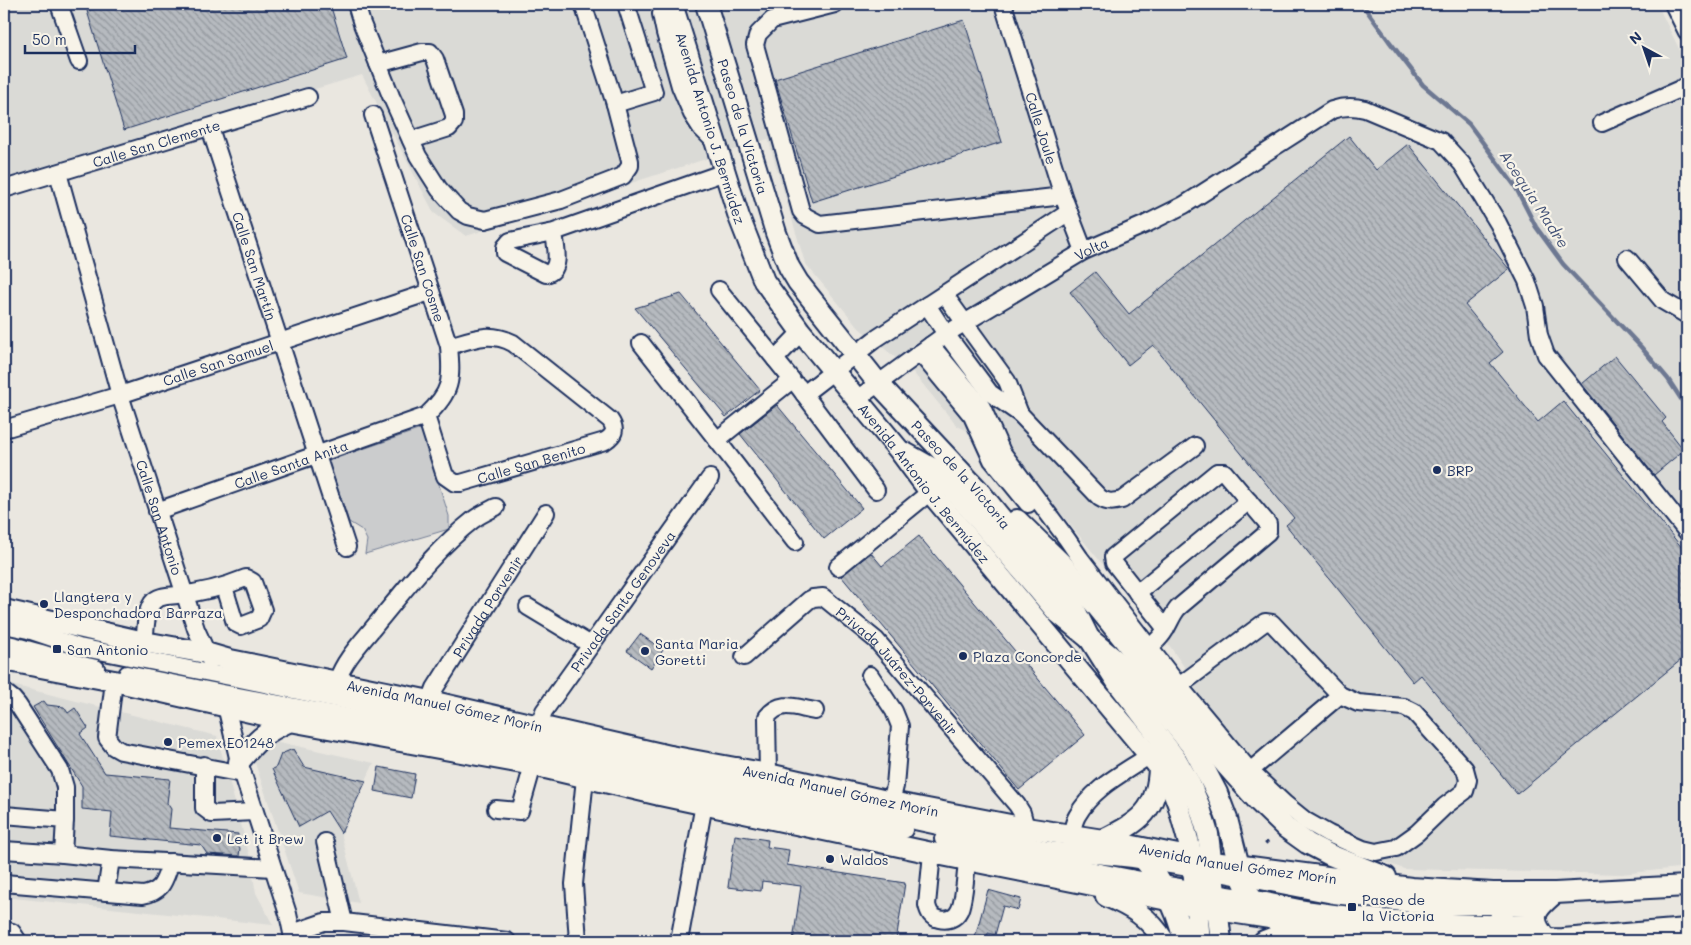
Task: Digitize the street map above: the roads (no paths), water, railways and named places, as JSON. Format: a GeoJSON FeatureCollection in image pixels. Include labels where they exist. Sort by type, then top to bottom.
{"type":"FeatureCollection","features":[{"type":"Feature","properties":{"kind":"main road","name":"Avenida Antonio J. Bermúdez"},"geometry":{"type":"LineString","coordinates":[[672,4],[739,218],[764,281],[802,332],[899,450],[930,492],[1155,761],[1172,788],[1178,804],[1192,864],[1200,941]]}},
{"type":"Feature","properties":{"kind":"main road","name":"Paseo de la Victoria"},"geometry":{"type":"LineString","coordinates":[[706,4],[782,251],[798,282],[878,383],[979,491],[1075,610],[1088,636],[1117,682],[1176,759],[1190,782],[1208,834],[1221,941]]}},
{"type":"Feature","properties":{"kind":"main road"},"geometry":{"type":"LineString","coordinates":[[899,450],[935,470],[946,480],[1057,612],[1119,663],[1147,692],[1194,749],[1217,794],[1227,819],[1240,871],[1250,898],[1261,916]]}},
{"type":"Feature","properties":{"kind":"main road"},"geometry":{"type":"LineString","coordinates":[[979,491],[1014,517],[1063,565],[1225,764],[1258,801],[1286,828],[1307,843],[1411,888]]}},
{"type":"Feature","properties":{"kind":"main road","name":"Avenida Manuel Gómez Morín"},"geometry":{"type":"LineString","coordinates":[[4,610],[144,642],[206,653],[230,660],[430,700],[539,725],[711,791],[932,853],[1069,881],[1216,901],[1261,916],[1309,924],[1365,933],[1468,940],[1499,920],[1555,893],[1687,886]]}},
{"type":"Feature","properties":{"kind":"main road","name":"Avenida Manuel Gómez Morín"},"geometry":{"type":"LineString","coordinates":[[4,660],[225,700],[290,721],[533,765],[585,778],[669,775],[737,768],[891,802],[1026,828],[1103,840],[1192,864],[1240,871],[1266,870],[1411,888],[1558,940],[1687,929]]}},
{"type":"Feature","properties":{"kind":"main road"},"geometry":{"type":"LineString","coordinates":[[241,768],[261,736],[290,721]]}},
{"type":"Feature","properties":{"kind":"main road"},"geometry":{"type":"LineString","coordinates":[[1103,840],[1129,827],[1142,817],[1159,786],[1155,761]]}},
{"type":"Feature","properties":{"kind":"main road"},"geometry":{"type":"LineString","coordinates":[[711,791],[737,768]]}},
{"type":"Feature","properties":{"kind":"main road"},"geometry":{"type":"LineString","coordinates":[[1132,847],[1148,862],[1167,893],[1184,941]]}},
{"type":"Feature","properties":{"kind":"main road"},"geometry":{"type":"LineString","coordinates":[[1069,881],[1131,908],[1154,926],[1164,941]]}},
{"type":"Feature","properties":{"kind":"main road"},"geometry":{"type":"LineString","coordinates":[[1555,893],[1537,916],[1538,930],[1558,940]]}},
{"type":"Feature","properties":{"kind":"main road"},"geometry":{"type":"LineString","coordinates":[[1264,941],[1309,924]]}},
{"type":"Feature","properties":{"kind":"street"},"geometry":{"type":"LineString","coordinates":[[59,4],[79,60]]}},
{"type":"Feature","properties":{"kind":"street"},"geometry":{"type":"LineString","coordinates":[[356,4],[378,64],[411,140],[434,181],[448,202],[468,216],[485,220],[561,200],[623,176],[630,166],[615,104],[583,4]]}},
{"type":"Feature","properties":{"kind":"street"},"geometry":{"type":"LineString","coordinates":[[626,4],[654,92]]}},
{"type":"Feature","properties":{"kind":"street"},"geometry":{"type":"LineString","coordinates":[[664,4],[661,14],[680,86],[692,114],[701,128],[716,142]]}},
{"type":"Feature","properties":{"kind":"street"},"geometry":{"type":"LineString","coordinates":[[834,4],[772,20],[758,34],[755,45],[801,210],[805,216],[820,224],[1064,196]]}},
{"type":"Feature","properties":{"kind":"street","name":"Calle Joule"},"geometry":{"type":"LineString","coordinates":[[1003,4],[1069,212],[1084,251]]}},
{"type":"Feature","properties":{"kind":"street"},"geometry":{"type":"LineString","coordinates":[[1672,4],[1687,32]]}},
{"type":"Feature","properties":{"kind":"street"},"geometry":{"type":"LineString","coordinates":[[378,64],[422,52],[430,52],[435,59],[454,115],[454,122],[449,128],[411,140]]}},
{"type":"Feature","properties":{"kind":"street"},"geometry":{"type":"LineString","coordinates":[[615,104],[680,86]]}},
{"type":"Feature","properties":{"kind":"street"},"geometry":{"type":"LineString","coordinates":[[1602,123],[1687,86]]}},
{"type":"Feature","properties":{"kind":"street","name":"Calle San Clemente"},"geometry":{"type":"LineString","coordinates":[[4,189],[308,97]]}},
{"type":"Feature","properties":{"kind":"street","name":"Volta"},"geometry":{"type":"LineString","coordinates":[[857,400],[946,334],[1084,251],[1184,205],[1332,110],[1343,106],[1354,106],[1441,141],[1455,155],[1498,223],[1519,262],[1532,294],[1538,335],[1546,355],[1687,532]]}},
{"type":"Feature","properties":{"kind":"street","name":"Calle San Cosme"},"geometry":{"type":"LineString","coordinates":[[372,115],[449,346],[450,383],[446,394],[438,406],[426,416]]}},
{"type":"Feature","properties":{"kind":"street","name":"Calle San Martín"},"geometry":{"type":"LineString","coordinates":[[210,128],[347,547]]}},
{"type":"Feature","properties":{"kind":"street"},"geometry":{"type":"LineString","coordinates":[[554,232],[725,172]]}},
{"type":"Feature","properties":{"kind":"street","name":"Calle San Antonio"},"geometry":{"type":"LineString","coordinates":[[58,174],[120,395],[196,629],[217,674],[254,812],[288,914],[298,934]]}},
{"type":"Feature","properties":{"kind":"street"},"geometry":{"type":"LineString","coordinates":[[804,394],[834,372],[854,354],[1069,212]]}},
{"type":"Feature","properties":{"kind":"street"},"geometry":{"type":"LineString","coordinates":[[1627,258],[1663,301],[1687,315]]}},
{"type":"Feature","properties":{"kind":"street"},"geometry":{"type":"LineString","coordinates":[[719,290],[804,394],[876,490]]}},
{"type":"Feature","properties":{"kind":"street","name":"Calle San Samuel"},"geometry":{"type":"LineString","coordinates":[[4,429],[120,395],[430,292]]}},
{"type":"Feature","properties":{"kind":"street"},"geometry":{"type":"LineString","coordinates":[[944,294],[1007,382],[1020,414]]}},
{"type":"Feature","properties":{"kind":"street"},"geometry":{"type":"LineString","coordinates":[[927,305],[990,393],[1020,414],[1106,502],[1122,500],[1195,446]]}},
{"type":"Feature","properties":{"kind":"street"},"geometry":{"type":"LineString","coordinates":[[776,359],[802,332]]}},
{"type":"Feature","properties":{"kind":"street","name":"Calle San Benito"},"geometry":{"type":"LineString","coordinates":[[426,416],[445,476],[455,483],[461,483],[605,441],[614,432],[614,426],[610,420],[508,340],[494,336],[482,336],[449,346]]}},
{"type":"Feature","properties":{"kind":"street"},"geometry":{"type":"LineString","coordinates":[[642,343],[795,542]]}},
{"type":"Feature","properties":{"kind":"street"},"geometry":{"type":"LineString","coordinates":[[926,349],[972,416],[997,468],[1063,544],[1080,558],[1179,686],[1250,772],[1285,804],[1306,821],[1329,834],[1363,849],[1376,852],[1396,848],[1417,834],[1445,806],[1465,791],[1468,780],[1465,769],[1414,712],[1404,707],[1358,703],[1340,695],[1275,624],[1269,622],[1259,627],[1179,686]]}},
{"type":"Feature","properties":{"kind":"street"},"geometry":{"type":"LineString","coordinates":[[717,440],[792,380]]}},
{"type":"Feature","properties":{"kind":"street","name":"Calle Santa Anita"},"geometry":{"type":"LineString","coordinates":[[157,511],[318,456],[426,416]]}},
{"type":"Feature","properties":{"kind":"street"},"geometry":{"type":"LineString","coordinates":[[1149,648],[1161,637],[1166,629],[1178,608],[1268,532],[1268,524],[1224,472],[1217,472],[1113,557],[1114,563],[1166,629]]}},
{"type":"Feature","properties":{"kind":"street","name":"Privada Santa Genoveva"},"geometry":{"type":"LineString","coordinates":[[539,725],[544,711],[710,478]]}},
{"type":"Feature","properties":{"kind":"street"},"geometry":{"type":"LineString","coordinates":[[838,567],[930,492]]}},
{"type":"Feature","properties":{"kind":"street"},"geometry":{"type":"LineString","coordinates":[[1137,593],[1249,501]]}},
{"type":"Feature","properties":{"kind":"street"},"geometry":{"type":"LineString","coordinates":[[337,682],[342,668],[352,653],[439,551],[473,520],[496,507]]}},
{"type":"Feature","properties":{"kind":"street","name":"Privada Porvenir"},"geometry":{"type":"LineString","coordinates":[[430,700],[435,688],[546,513]]}},
{"type":"Feature","properties":{"kind":"street"},"geometry":{"type":"LineString","coordinates":[[144,642],[147,616],[152,603],[158,597],[185,595],[224,587]]}},
{"type":"Feature","properties":{"kind":"street","name":"Privada Juárez-Porvenir"},"geometry":{"type":"LineString","coordinates":[[744,657],[808,600],[823,597],[856,622],[882,647],[1017,805],[1022,813],[1026,828]]}},
{"type":"Feature","properties":{"kind":"street"},"geometry":{"type":"LineString","coordinates":[[528,607],[591,645]]}},
{"type":"Feature","properties":{"kind":"street"},"geometry":{"type":"LineString","coordinates":[[4,625],[28,630],[79,647],[217,674],[669,775],[711,791],[829,817],[908,831],[1167,893]]}},
{"type":"Feature","properties":{"kind":"street"},"geometry":{"type":"LineString","coordinates":[[4,643],[32,649],[75,663],[225,700],[398,725],[669,775]]}},
{"type":"Feature","properties":{"kind":"street"},"geometry":{"type":"LineString","coordinates":[[870,675],[894,711],[900,726],[895,786],[891,802]]}},
{"type":"Feature","properties":{"kind":"street"},"geometry":{"type":"LineString","coordinates":[[114,681],[107,738],[114,747],[121,751],[204,765],[241,768]]}},
{"type":"Feature","properties":{"kind":"street"},"geometry":{"type":"LineString","coordinates":[[4,692],[18,705],[60,770],[65,787],[63,854]]}},
{"type":"Feature","properties":{"kind":"street"},"geometry":{"type":"LineString","coordinates":[[1250,772],[1340,695]]}},
{"type":"Feature","properties":{"kind":"street"},"geometry":{"type":"LineString","coordinates":[[768,774],[767,717],[772,711],[783,705],[815,711]]}},
{"type":"Feature","properties":{"kind":"street"},"geometry":{"type":"LineString","coordinates":[[1071,835],[1076,817],[1088,799],[1104,785],[1155,761]]}},
{"type":"Feature","properties":{"kind":"street"},"geometry":{"type":"LineString","coordinates":[[204,765],[204,808],[206,811],[212,814],[254,812]]}},
{"type":"Feature","properties":{"kind":"street"},"geometry":{"type":"LineString","coordinates":[[496,809],[520,811],[533,765]]}},
{"type":"Feature","properties":{"kind":"street"},"geometry":{"type":"LineString","coordinates":[[578,941],[574,884],[585,778]]}},
{"type":"Feature","properties":{"kind":"street"},"geometry":{"type":"LineString","coordinates":[[711,791],[1049,850],[1148,862],[1192,864]]}},
{"type":"Feature","properties":{"kind":"street"},"geometry":{"type":"LineString","coordinates":[[679,941],[711,791]]}},
{"type":"Feature","properties":{"kind":"street"},"geometry":{"type":"LineString","coordinates":[[4,816],[65,820]]}},
{"type":"Feature","properties":{"kind":"street"},"geometry":{"type":"LineString","coordinates":[[325,842],[344,922]]}},
{"type":"Feature","properties":{"kind":"street"},"geometry":{"type":"LineString","coordinates":[[4,850],[111,859],[273,868]]}},
{"type":"Feature","properties":{"kind":"street"},"geometry":{"type":"LineString","coordinates":[[932,853],[927,905],[929,913],[936,919],[946,921],[954,917],[960,910],[967,860]]}},
{"type":"Feature","properties":{"kind":"street"},"geometry":{"type":"LineString","coordinates":[[106,892],[111,859]]}},
{"type":"Feature","properties":{"kind":"street"},"geometry":{"type":"LineString","coordinates":[[4,883],[143,896],[162,887],[171,862]]}},
{"type":"Feature","properties":{"kind":"street"},"geometry":{"type":"LineString","coordinates":[[1240,871],[1333,895],[1439,906],[1499,920]]}},
{"type":"Feature","properties":{"kind":"street"},"geometry":{"type":"LineString","coordinates":[[1216,901],[1250,898],[1311,910],[1431,922],[1499,920],[1537,916]]}},
{"type":"Feature","properties":{"kind":"street"},"geometry":{"type":"LineString","coordinates":[[298,934],[324,922],[344,922],[507,941]]}},
{"type":"Feature","properties":{"kind":"street"},"geometry":{"type":"LineString","coordinates":[[4,930],[12,932],[18,941]]}},
{"type":"Feature","properties":{"kind":"street"},"geometry":{"type":"LineString","coordinates":[[298,934],[316,941]]}},
{"type":"Feature","properties":{"kind":"waterway","name":"Acequia Madre"},"geometry":{"type":"LineString","coordinates":[[1362,4],[1423,85],[1469,124],[1515,186],[1536,227],[1563,264],[1641,347],[1668,379],[1687,408]]}},
{"type":"Feature","properties":{"kind":"place","name":"BRP"},"geometry":{"type":"Point","coordinates":[1437,470]}},
{"type":"Feature","properties":{"kind":"place","name":"Llangtera y Desponchadora Barraza"},"geometry":{"type":"Point","coordinates":[44,604]}},
{"type":"Feature","properties":{"kind":"place","name":"San Antonio"},"geometry":{"type":"Point","coordinates":[57,649]}},
{"type":"Feature","properties":{"kind":"place","name":"Santa Maria Goretti"},"geometry":{"type":"Point","coordinates":[645,651]}},
{"type":"Feature","properties":{"kind":"place","name":"Plaza Concorde"},"geometry":{"type":"Point","coordinates":[963,656]}},
{"type":"Feature","properties":{"kind":"place","name":"Pemex E01248"},"geometry":{"type":"Point","coordinates":[168,742]}},
{"type":"Feature","properties":{"kind":"place","name":"Let it Brew"},"geometry":{"type":"Point","coordinates":[217,838]}},
{"type":"Feature","properties":{"kind":"place","name":"Waldos"},"geometry":{"type":"Point","coordinates":[830,859]}},
{"type":"Feature","properties":{"kind":"place","name":"Paseo de la Victoria"},"geometry":{"type":"Point","coordinates":[1352,907]}}]}
